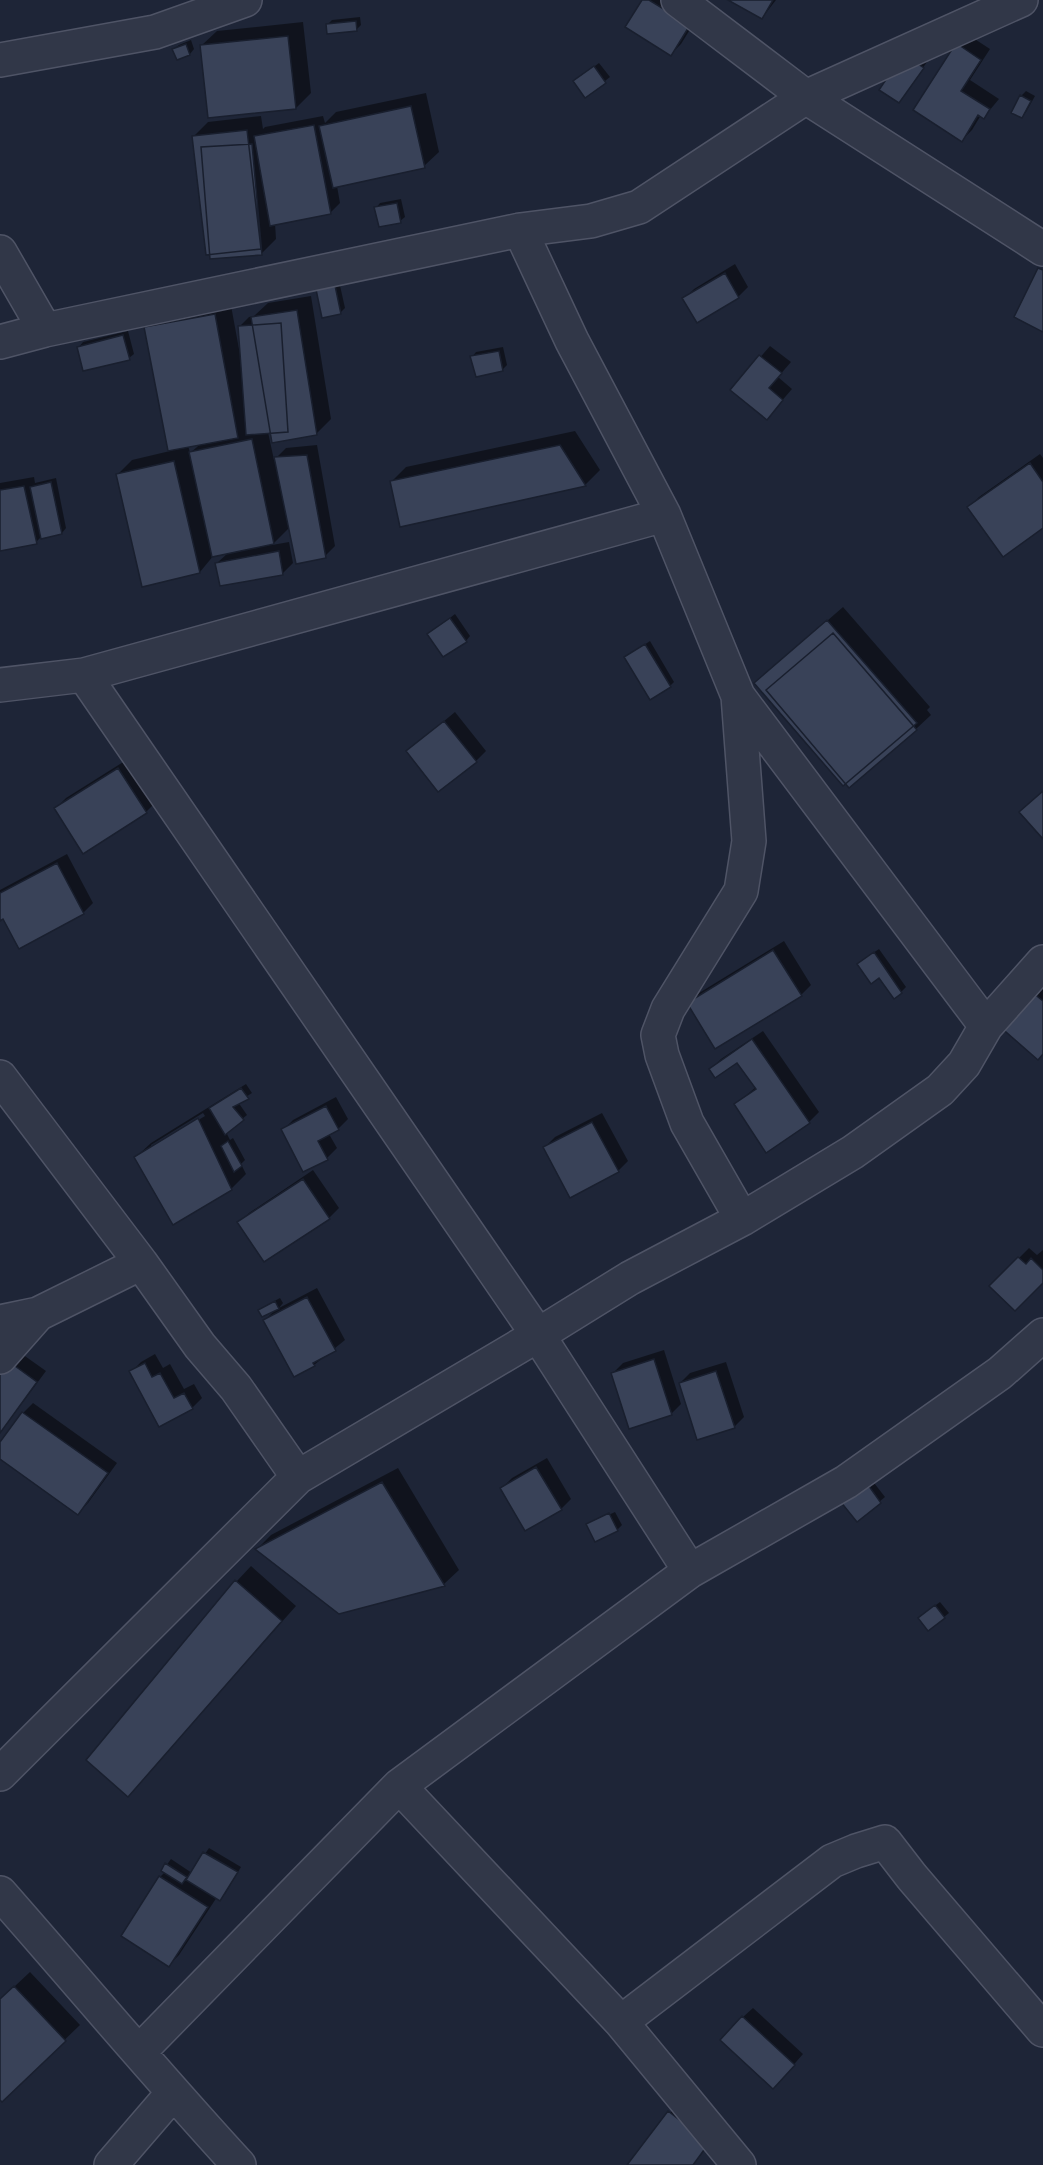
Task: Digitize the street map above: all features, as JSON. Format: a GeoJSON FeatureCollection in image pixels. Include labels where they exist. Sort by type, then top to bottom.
{"type":"FeatureCollection","features":[{"type":"Feature","properties":{"kind":"street"},"geometry":{"type":"LineString","coordinates":[[0,60],[155,32],[245,0]]}},
{"type":"Feature","properties":{"kind":"street"},"geometry":{"type":"LineString","coordinates":[[678,0],[806,97],[1043,249]]}},
{"type":"Feature","properties":{"kind":"street"},"geometry":{"type":"LineString","coordinates":[[0,342],[45,330],[520,230],[591,221],[639,207],[806,97],[1021,0]]}},
{"type":"Feature","properties":{"kind":"street"},"geometry":{"type":"LineString","coordinates":[[520,230],[572,341],[664,515],[738,696],[986,1026]]}},
{"type":"Feature","properties":{"kind":"street"},"geometry":{"type":"LineString","coordinates":[[0,252],[45,330]]}},
{"type":"Feature","properties":{"kind":"street"},"geometry":{"type":"LineString","coordinates":[[0,685],[84,675],[664,515]]}},
{"type":"Feature","properties":{"kind":"street"},"geometry":{"type":"LineString","coordinates":[[84,675],[538,1335],[690,1571]]}},
{"type":"Feature","properties":{"kind":"street"},"geometry":{"type":"LineString","coordinates":[[738,696],[749,841],[741,891],[668,1008],[658,1035],[662,1054],[687,1123],[742,1219]]}},
{"type":"Feature","properties":{"kind":"street"},"geometry":{"type":"LineString","coordinates":[[0,1774],[298,1477],[630,1278],[742,1219],[853,1152],[940,1090],[963,1064],[986,1026],[1043,962]]}},
{"type":"Feature","properties":{"kind":"street"},"geometry":{"type":"LineString","coordinates":[[0,1077],[141,1263],[200,1346],[236,1388],[298,1477]]}},
{"type":"Feature","properties":{"kind":"street"},"geometry":{"type":"LineString","coordinates":[[0,1322],[38,1314],[141,1263]]}},
{"type":"Feature","properties":{"kind":"street"},"geometry":{"type":"LineString","coordinates":[[0,1357],[38,1314]]}},
{"type":"Feature","properties":{"kind":"street"},"geometry":{"type":"LineString","coordinates":[[139,2052],[399,1786],[690,1571],[846,1482],[1000,1373],[1043,1335]]}},
{"type":"Feature","properties":{"kind":"street"},"geometry":{"type":"LineString","coordinates":[[399,1786],[621,2022],[739,2165]]}},
{"type":"Feature","properties":{"kind":"street"},"geometry":{"type":"LineString","coordinates":[[621,2022],[832,1861],[885,1842],[912,1877],[1043,2030]]}},
{"type":"Feature","properties":{"kind":"street"},"geometry":{"type":"LineString","coordinates":[[0,1893],[173,2093],[239,2165]]}},
{"type":"Feature","properties":{"kind":"street"},"geometry":{"type":"LineString","coordinates":[[111,2165],[173,2093]]}},
{"type":"Feature","properties":{"kind":"building"},"geometry":{"type":"Polygon","coordinates":[[[642,0],[649,0],[690,25],[671,56],[625,27],[642,0]]]}},
{"type":"Feature","properties":{"kind":"building"},"geometry":{"type":"Polygon","coordinates":[[[728,0],[773,0],[762,19],[728,0]]]}},
{"type":"Feature","properties":{"kind":"building"},"geometry":{"type":"Polygon","coordinates":[[[356,21],[357,31],[327,34],[326,24],[356,21]]]}},
{"type":"Feature","properties":{"kind":"building"},"geometry":{"type":"Polygon","coordinates":[[[288,36],[296,109],[208,118],[200,45],[288,36]]]}},
{"type":"Feature","properties":{"kind":"building"},"geometry":{"type":"Polygon","coordinates":[[[956,43],[981,60],[961,91],[990,109],[984,119],[978,115],[962,142],[913,110],[956,43]]]}},
{"type":"Feature","properties":{"kind":"building"},"geometry":{"type":"Polygon","coordinates":[[[186,44],[190,55],[177,60],[172,49],[186,44]]]}},
{"type":"Feature","properties":{"kind":"building"},"geometry":{"type":"Polygon","coordinates":[[[903,54],[924,68],[899,103],[879,90],[903,54]]]}},
{"type":"Feature","properties":{"kind":"building"},"geometry":{"type":"Polygon","coordinates":[[[594,66],[606,83],[585,98],[573,81],[594,66]]]}},
{"type":"Feature","properties":{"kind":"building"},"geometry":{"type":"Polygon","coordinates":[[[1020,95],[1031,101],[1022,118],[1011,113],[1020,95]]]}},
{"type":"Feature","properties":{"kind":"building"},"geometry":{"type":"Polygon","coordinates":[[[411,106],[425,168],[333,188],[319,126],[411,106]]]}},
{"type":"Feature","properties":{"kind":"building"},"geometry":{"type":"Polygon","coordinates":[[[314,125],[331,214],[270,226],[254,136],[314,125]]]}},
{"type":"Feature","properties":{"kind":"building"},"geometry":{"type":"Polygon","coordinates":[[[247,130],[261,249],[206,255],[192,136],[247,130]]]}},
{"type":"Feature","properties":{"kind":"building"},"geometry":{"type":"Polygon","coordinates":[[[252,144],[262,255],[210,259],[201,147],[252,144]]]}},
{"type":"Feature","properties":{"kind":"building"},"geometry":{"type":"Polygon","coordinates":[[[397,203],[401,223],[379,227],[374,207],[397,203]]]}},
{"type":"Feature","properties":{"kind":"building"},"geometry":{"type":"Polygon","coordinates":[[[1038,268],[1043,270],[1043,332],[1014,317],[1038,268]]]}},
{"type":"Feature","properties":{"kind":"building"},"geometry":{"type":"Polygon","coordinates":[[[725,273],[739,298],[697,323],[682,298],[725,273]]]}},
{"type":"Feature","properties":{"kind":"building"},"geometry":{"type":"Polygon","coordinates":[[[333,276],[341,314],[322,318],[314,280],[333,276]]]}},
{"type":"Feature","properties":{"kind":"building"},"geometry":{"type":"Polygon","coordinates":[[[297,310],[317,435],[272,443],[251,317],[297,310]]]}},
{"type":"Feature","properties":{"kind":"building"},"geometry":{"type":"Polygon","coordinates":[[[215,314],[238,438],[168,451],[144,327],[215,314]]]}},
{"type":"Feature","properties":{"kind":"building"},"geometry":{"type":"Polygon","coordinates":[[[281,323],[288,432],[246,435],[238,326],[281,323]]]}},
{"type":"Feature","properties":{"kind":"building"},"geometry":{"type":"Polygon","coordinates":[[[123,335],[130,360],[83,371],[77,347],[123,335]]]}},
{"type":"Feature","properties":{"kind":"building"},"geometry":{"type":"Polygon","coordinates":[[[499,351],[503,371],[476,377],[470,356],[499,351]]]}},
{"type":"Feature","properties":{"kind":"building"},"geometry":{"type":"Polygon","coordinates":[[[759,355],[782,373],[769,388],[783,400],[767,420],[730,390],[759,355]]]}},
{"type":"Feature","properties":{"kind":"building"},"geometry":{"type":"Polygon","coordinates":[[[252,439],[274,544],[212,557],[189,452],[252,439]]]}},
{"type":"Feature","properties":{"kind":"building"},"geometry":{"type":"Polygon","coordinates":[[[560,445],[586,486],[400,527],[390,481],[560,445]]]}},
{"type":"Feature","properties":{"kind":"building"},"geometry":{"type":"Polygon","coordinates":[[[307,455],[326,558],[296,564],[274,457],[307,455]]]}},
{"type":"Feature","properties":{"kind":"building"},"geometry":{"type":"Polygon","coordinates":[[[174,461],[200,573],[142,587],[116,474],[174,461]]]}},
{"type":"Feature","properties":{"kind":"building"},"geometry":{"type":"Polygon","coordinates":[[[1030,463],[1043,482],[1043,528],[1003,557],[967,507],[1030,463]]]}},
{"type":"Feature","properties":{"kind":"building"},"geometry":{"type":"Polygon","coordinates":[[[51,482],[62,534],[41,539],[30,487],[51,482]]]}},
{"type":"Feature","properties":{"kind":"building"},"geometry":{"type":"Polygon","coordinates":[[[24,486],[37,544],[0,551],[0,490],[24,486]]]}},
{"type":"Feature","properties":{"kind":"building"},"geometry":{"type":"Polygon","coordinates":[[[279,551],[283,575],[220,586],[215,563],[279,551]]]}},
{"type":"Feature","properties":{"kind":"building"},"geometry":{"type":"Polygon","coordinates":[[[450,618],[467,642],[443,657],[427,634],[450,618]]]}},
{"type":"Feature","properties":{"kind":"building"},"geometry":{"type":"Polygon","coordinates":[[[827,620],[917,723],[843,786],[754,683],[827,620]]]}},
{"type":"Feature","properties":{"kind":"building"},"geometry":{"type":"Polygon","coordinates":[[[833,633],[917,730],[849,788],[766,690],[833,633]]]}},
{"type":"Feature","properties":{"kind":"building"},"geometry":{"type":"Polygon","coordinates":[[[645,644],[671,687],[650,700],[624,657],[645,644]]]}},
{"type":"Feature","properties":{"kind":"building"},"geometry":{"type":"Polygon","coordinates":[[[444,721],[477,762],[438,792],[406,751],[444,721]]]}},
{"type":"Feature","properties":{"kind":"building"},"geometry":{"type":"Polygon","coordinates":[[[118,768],[147,813],[83,854],[54,808],[118,768]]]}},
{"type":"Feature","properties":{"kind":"building"},"geometry":{"type":"Polygon","coordinates":[[[1043,791],[1043,839],[1019,812],[1043,791]]]}},
{"type":"Feature","properties":{"kind":"building"},"geometry":{"type":"Polygon","coordinates":[[[57,863],[84,914],[19,949],[3,919],[0,921],[0,893],[57,863]]]}},
{"type":"Feature","properties":{"kind":"building"},"geometry":{"type":"Polygon","coordinates":[[[773,950],[802,996],[715,1049],[687,1003],[773,950]]]}},
{"type":"Feature","properties":{"kind":"building"},"geometry":{"type":"Polygon","coordinates":[[[874,952],[902,993],[894,999],[879,978],[871,984],[857,964],[874,952]]]}},
{"type":"Feature","properties":{"kind":"building"},"geometry":{"type":"Polygon","coordinates":[[[1028,989],[1043,1001],[1043,1054],[1038,1060],[998,1025],[1028,989]]]}},
{"type":"Feature","properties":{"kind":"building"},"geometry":{"type":"Polygon","coordinates":[[[752,1039],[810,1123],[766,1153],[734,1104],[756,1089],[737,1063],[715,1078],[709,1069],[752,1039]]]}},
{"type":"Feature","properties":{"kind":"building"},"geometry":{"type":"Polygon","coordinates":[[[241,1088],[249,1099],[233,1107],[244,1120],[225,1135],[209,1108],[241,1088]]]}},
{"type":"Feature","properties":{"kind":"building"},"geometry":{"type":"Polygon","coordinates":[[[326,1106],[339,1130],[318,1141],[328,1160],[303,1172],[281,1129],[326,1106]]]}},
{"type":"Feature","properties":{"kind":"building"},"geometry":{"type":"Polygon","coordinates":[[[198,1118],[232,1190],[173,1225],[134,1157],[198,1118]]]}},
{"type":"Feature","properties":{"kind":"building"},"geometry":{"type":"Polygon","coordinates":[[[592,1122],[619,1172],[570,1198],[543,1147],[592,1122]]]}},
{"type":"Feature","properties":{"kind":"building"},"geometry":{"type":"Polygon","coordinates":[[[228,1141],[242,1166],[234,1172],[221,1146],[228,1141]]]}},
{"type":"Feature","properties":{"kind":"building"},"geometry":{"type":"Polygon","coordinates":[[[303,1179],[330,1219],[264,1262],[237,1222],[303,1179]]]}},
{"type":"Feature","properties":{"kind":"building"},"geometry":{"type":"Polygon","coordinates":[[[1018,1257],[1026,1264],[1031,1258],[1043,1270],[1043,1283],[1015,1311],[989,1286],[1018,1257]]]}},
{"type":"Feature","properties":{"kind":"building"},"geometry":{"type":"Polygon","coordinates":[[[307,1297],[336,1351],[313,1363],[315,1366],[294,1377],[263,1320],[307,1297]]]}},
{"type":"Feature","properties":{"kind":"building"},"geometry":{"type":"Polygon","coordinates":[[[275,1301],[279,1309],[262,1317],[258,1310],[275,1301]]]}},
{"type":"Feature","properties":{"kind":"building"},"geometry":{"type":"Polygon","coordinates":[[[4,1358],[37,1382],[0,1433],[0,1364],[4,1358]]]}},
{"type":"Feature","properties":{"kind":"building"},"geometry":{"type":"Polygon","coordinates":[[[654,1359],[672,1415],[629,1429],[611,1373],[654,1359]]]}},
{"type":"Feature","properties":{"kind":"building"},"geometry":{"type":"Polygon","coordinates":[[[145,1363],[152,1377],[160,1373],[174,1398],[184,1393],[193,1409],[159,1427],[129,1371],[145,1363]]]}},
{"type":"Feature","properties":{"kind":"building"},"geometry":{"type":"Polygon","coordinates":[[[716,1371],[735,1428],[697,1440],[679,1383],[716,1371]]]}},
{"type":"Feature","properties":{"kind":"building"},"geometry":{"type":"Polygon","coordinates":[[[22,1412],[108,1473],[78,1515],[0,1459],[0,1442],[22,1412]]]}},
{"type":"Feature","properties":{"kind":"building"},"geometry":{"type":"Polygon","coordinates":[[[536,1467],[562,1510],[525,1531],[500,1488],[536,1467]]]}},
{"type":"Feature","properties":{"kind":"building"},"geometry":{"type":"Polygon","coordinates":[[[382,1482],[445,1586],[339,1614],[255,1549],[382,1482]]]}},
{"type":"Feature","properties":{"kind":"building"},"geometry":{"type":"Polygon","coordinates":[[[866,1482],[881,1503],[857,1522],[840,1501],[866,1482]]]}},
{"type":"Feature","properties":{"kind":"building"},"geometry":{"type":"Polygon","coordinates":[[[609,1513],[618,1531],[595,1542],[586,1524],[609,1513]]]}},
{"type":"Feature","properties":{"kind":"building"},"geometry":{"type":"Polygon","coordinates":[[[235,1580],[282,1621],[128,1797],[86,1760],[235,1580]]]}},
{"type":"Feature","properties":{"kind":"building"},"geometry":{"type":"Polygon","coordinates":[[[935,1605],[945,1618],[928,1631],[918,1618],[935,1605]]]}},
{"type":"Feature","properties":{"kind":"building"},"geometry":{"type":"Polygon","coordinates":[[[203,1852],[238,1872],[220,1901],[186,1880],[203,1852]]]}},
{"type":"Feature","properties":{"kind":"building"},"geometry":{"type":"Polygon","coordinates":[[[165,1863],[187,1877],[182,1884],[161,1871],[165,1863]]]}},
{"type":"Feature","properties":{"kind":"building"},"geometry":{"type":"Polygon","coordinates":[[[159,1876],[208,1907],[169,1967],[121,1936],[159,1876]]]}},
{"type":"Feature","properties":{"kind":"building"},"geometry":{"type":"Polygon","coordinates":[[[14,1986],[66,2041],[2,2102],[0,2100],[0,1999],[14,1986]]]}},
{"type":"Feature","properties":{"kind":"building"},"geometry":{"type":"Polygon","coordinates":[[[742,2016],[795,2065],[773,2089],[720,2040],[742,2016]]]}},
{"type":"Feature","properties":{"kind":"building"},"geometry":{"type":"Polygon","coordinates":[[[668,2111],[709,2143],[693,2165],[627,2165],[668,2111]]]}}]}
